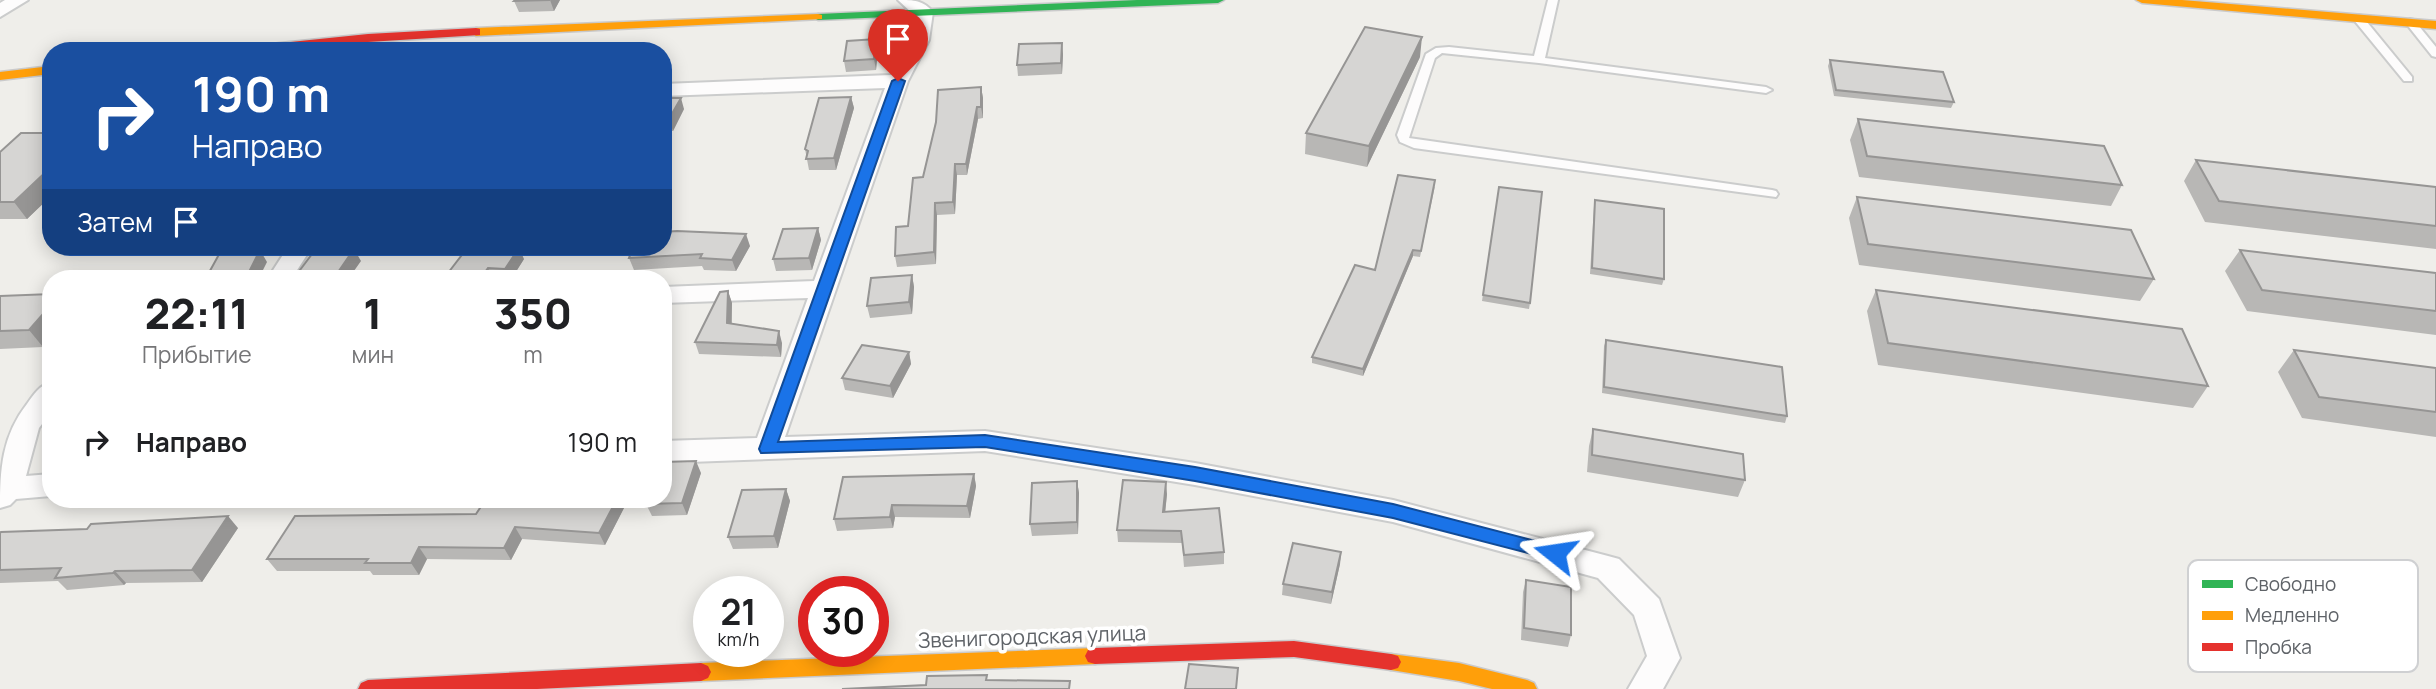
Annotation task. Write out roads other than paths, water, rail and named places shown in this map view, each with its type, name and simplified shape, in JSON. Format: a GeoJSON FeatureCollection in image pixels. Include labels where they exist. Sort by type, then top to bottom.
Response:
{"type":"FeatureCollection","features":[{"type":"Feature","properties":{"kind":"street"},"geometry":{"type":"LineString","coordinates":[[0,11],[18,0]]}},
{"type":"Feature","properties":{"kind":"street"},"geometry":{"type":"LineString","coordinates":[[399,42],[916,6],[1218,0]]}},
{"type":"Feature","properties":{"kind":"street"},"geometry":{"type":"LineString","coordinates":[[2142,0],[2436,25]]}},
{"type":"Feature","properties":{"kind":"street"},"geometry":{"type":"LineString","coordinates":[[767,449],[898,81],[919,40],[916,6]]}},
{"type":"Feature","properties":{"kind":"street"},"geometry":{"type":"LineString","coordinates":[[0,76],[42,71]]}},
{"type":"Feature","properties":{"kind":"street"},"geometry":{"type":"LineString","coordinates":[[672,90],[898,81]]}},
{"type":"Feature","properties":{"kind":"street"},"geometry":{"type":"LineString","coordinates":[[672,295],[823,289]]}},
{"type":"Feature","properties":{"kind":"street"},"geometry":{"type":"LineString","coordinates":[[42,405],[26,425],[4,492],[42,486]]}},
{"type":"Feature","properties":{"kind":"street"},"geometry":{"type":"LineString","coordinates":[[672,452],[985,441],[1195,474],[1393,511],[1608,568],[1648,608],[1664,658],[1646,689]]}},
{"type":"Feature","properties":{"kind":"street","name":"Звенигородская улица"},"geometry":{"type":"LineString","coordinates":[[369,689],[851,665],[1294,649],[1459,672],[1527,689]]}},
{"type":"Feature","properties":{"kind":"lane"},"geometry":{"type":"LineString","coordinates":[[1539,60],[1553,0]]}},
{"type":"Feature","properties":{"kind":"lane"},"geometry":{"type":"LineString","coordinates":[[2358,18],[2408,79]]}},
{"type":"Feature","properties":{"kind":"lane"},"geometry":{"type":"LineString","coordinates":[[2410,22],[2436,54]]}},
{"type":"Feature","properties":{"kind":"lane"},"geometry":{"type":"LineString","coordinates":[[1766,90],[1539,60],[1440,50],[1430,56],[1403,135],[1404,140],[1414,144],[1772,194]]}}]}
